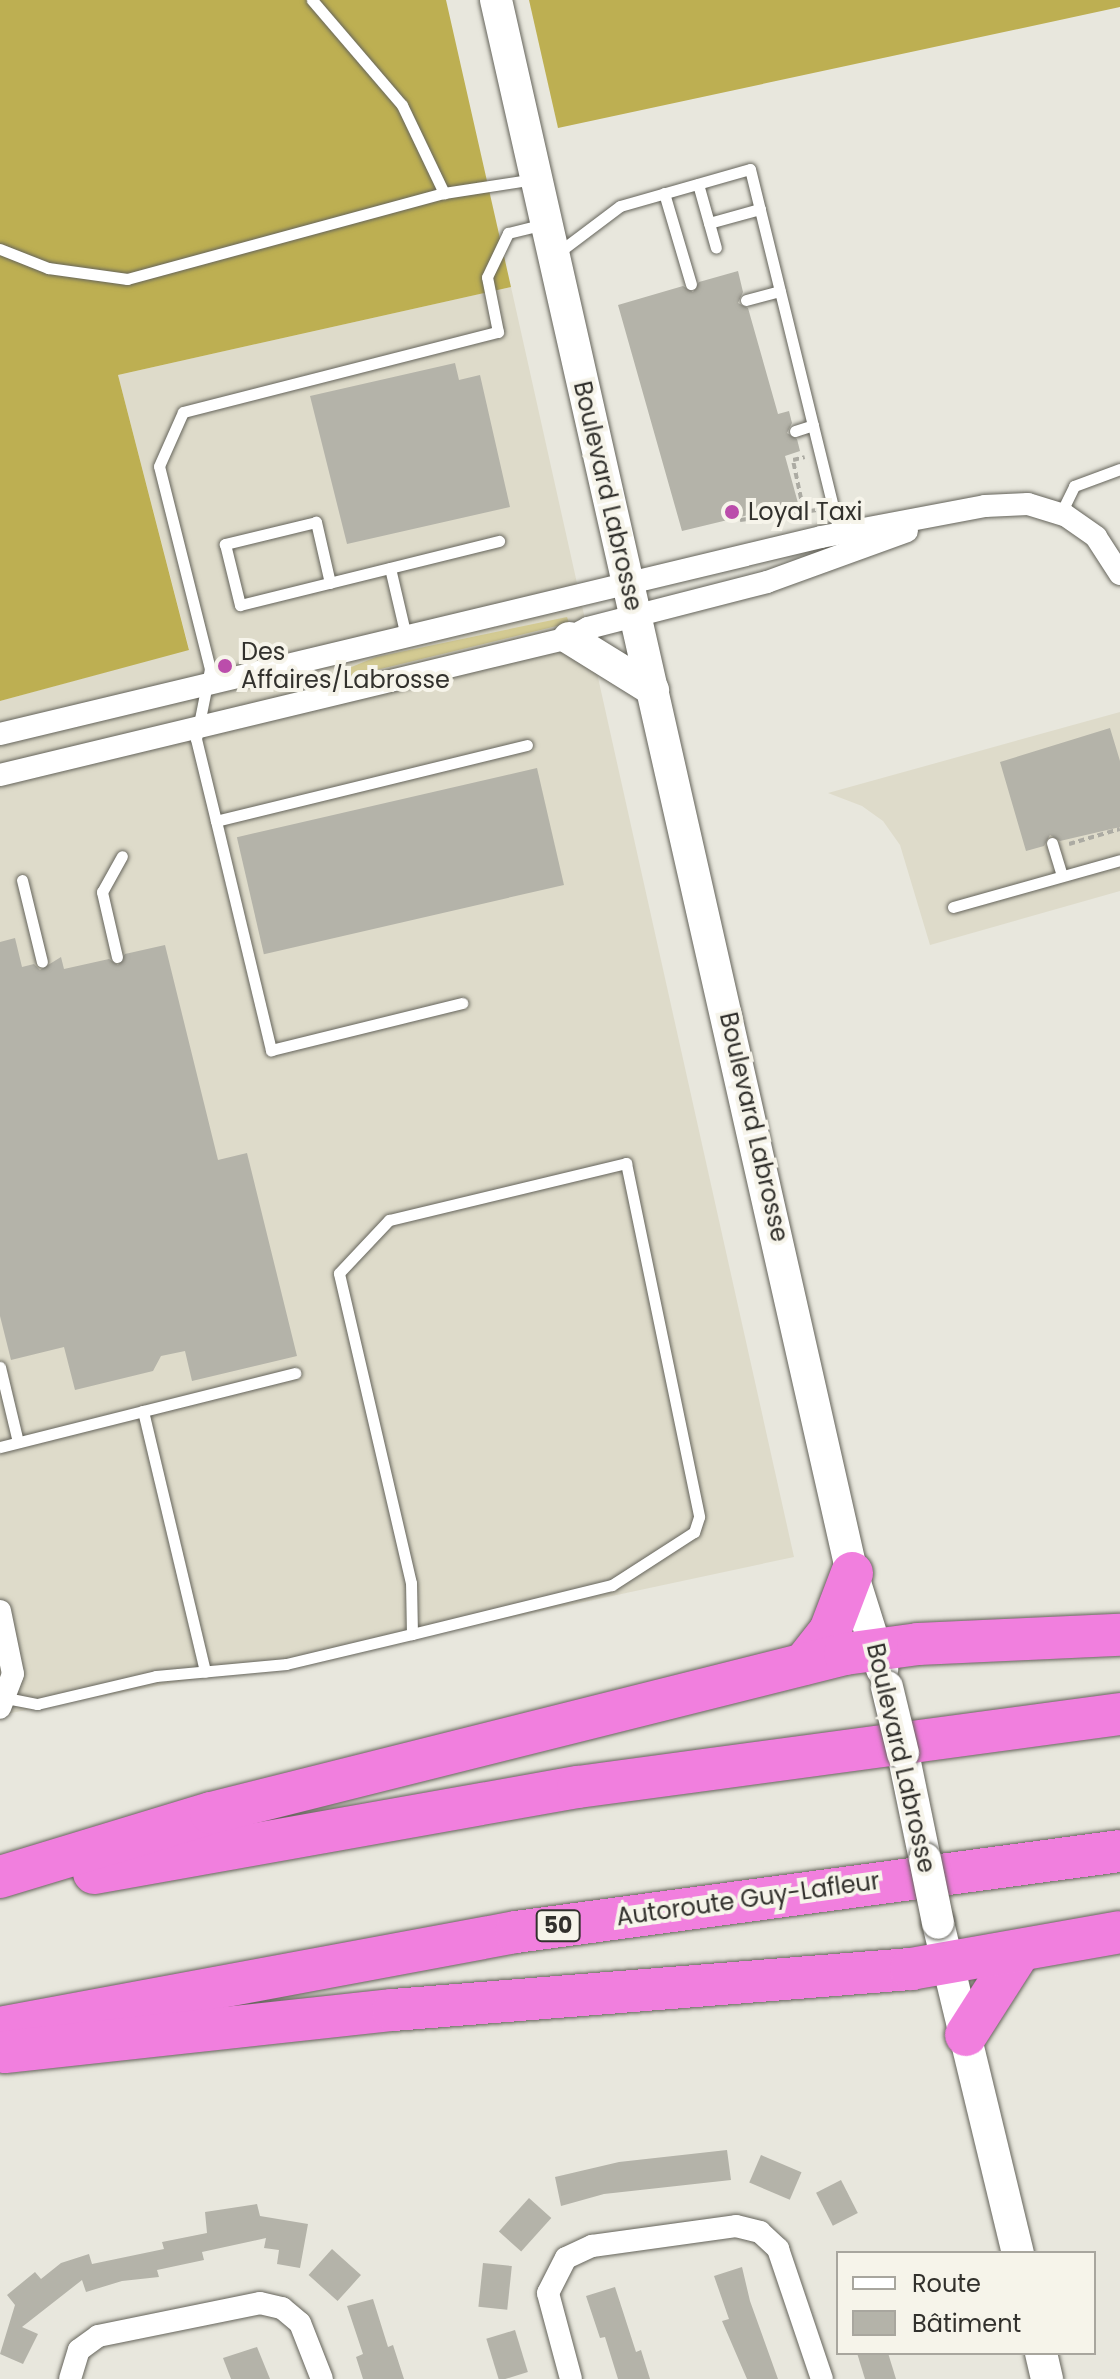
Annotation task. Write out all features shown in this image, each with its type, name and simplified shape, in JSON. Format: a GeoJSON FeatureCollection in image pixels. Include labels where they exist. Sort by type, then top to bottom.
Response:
{"type":"FeatureCollection","features":[{"type":"Feature","properties":{"kind":"highway"},"geometry":{"type":"LineString","coordinates":[[804,1664],[830,1631],[852,1573]]}},
{"type":"Feature","properties":{"kind":"highway"},"geometry":{"type":"LineString","coordinates":[[0,1877],[211,1813],[804,1664],[882,1668],[1120,1635]]}},
{"type":"Feature","properties":{"kind":"highway"},"geometry":{"type":"LineString","coordinates":[[0,1892],[565,1789],[1120,1714]]}},
{"type":"Feature","properties":{"kind":"highway","name":"Autoroute Guy-Lafleur"},"geometry":{"type":"LineString","coordinates":[[0,2028],[516,1932],[1120,1851]]}},
{"type":"Feature","properties":{"kind":"highway"},"geometry":{"type":"LineString","coordinates":[[0,2052],[393,2010],[948,1964],[1120,1932]]}},
{"type":"Feature","properties":{"kind":"highway"},"geometry":{"type":"LineString","coordinates":[[966,2035],[1019,1952]]}},
{"type":"Feature","properties":{"kind":"street","name":"Boulevard Labrosse"},"geometry":{"type":"LineString","coordinates":[[496,0],[852,1573],[882,1668],[938,1923],[1018,2251]]}},
{"type":"Feature","properties":{"kind":"street"},"geometry":{"type":"LineString","coordinates":[[0,775],[569,638],[843,544],[965,510],[1015,503],[1061,513],[1096,537],[1120,574]]}},
{"type":"Feature","properties":{"kind":"street"},"geometry":{"type":"LineString","coordinates":[[0,734],[627,582],[843,544]]}},
{"type":"Feature","properties":{"kind":"street"},"geometry":{"type":"LineString","coordinates":[[569,638],[653,690]]}},
{"type":"Feature","properties":{"kind":"street"},"geometry":{"type":"LineString","coordinates":[[0,1611],[13,1666],[3,1703]]}},
{"type":"Feature","properties":{"kind":"street"},"geometry":{"type":"LineString","coordinates":[[571,2379],[548,2293],[566,2258],[592,2246],[736,2226],[760,2232],[778,2249],[822,2379]]}},
{"type":"Feature","properties":{"kind":"street"},"geometry":{"type":"LineString","coordinates":[[70,2379],[79,2350],[98,2336],[260,2303],[282,2308],[300,2323],[322,2379]]}},
{"type":"Feature","properties":{"kind":"street"},"geometry":{"type":"LineString","coordinates":[[1041,2355],[1047,2379]]}},
{"type":"Feature","properties":{"kind":"lane"},"geometry":{"type":"LineString","coordinates":[[312,0],[402,105],[444,193]]}},
{"type":"Feature","properties":{"kind":"lane"},"geometry":{"type":"LineString","coordinates":[[555,255],[575,245],[612,211],[750,169],[843,544]]}},
{"type":"Feature","properties":{"kind":"lane"},"geometry":{"type":"LineString","coordinates":[[0,249],[48,268],[127,279],[444,193],[537,179]]}},
{"type":"Feature","properties":{"kind":"lane"},"geometry":{"type":"LineString","coordinates":[[698,184],[716,248]]}},
{"type":"Feature","properties":{"kind":"lane"},"geometry":{"type":"LineString","coordinates":[[664,193],[691,284]]}},
{"type":"Feature","properties":{"kind":"lane"},"geometry":{"type":"LineString","coordinates":[[709,223],[760,209]]}},
{"type":"Feature","properties":{"kind":"lane"},"geometry":{"type":"LineString","coordinates":[[462,1003],[271,1050],[197,728],[210,669],[159,466],[183,412],[498,332],[487,277],[508,233],[547,223]]}},
{"type":"Feature","properties":{"kind":"lane"},"geometry":{"type":"LineString","coordinates":[[746,300],[780,291]]}},
{"type":"Feature","properties":{"kind":"lane"},"geometry":{"type":"LineString","coordinates":[[795,431],[813,425]]}},
{"type":"Feature","properties":{"kind":"lane"},"geometry":{"type":"LineString","coordinates":[[1061,513],[1074,486],[1120,469]]}},
{"type":"Feature","properties":{"kind":"lane"},"geometry":{"type":"LineString","coordinates":[[330,583],[316,522],[225,544],[240,605],[330,583],[499,541]]}},
{"type":"Feature","properties":{"kind":"lane"},"geometry":{"type":"LineString","coordinates":[[390,568],[406,636]]}},
{"type":"Feature","properties":{"kind":"lane"},"geometry":{"type":"LineString","coordinates":[[216,821],[527,745]]}},
{"type":"Feature","properties":{"kind":"lane"},"geometry":{"type":"LineString","coordinates":[[1052,843],[1062,876]]}},
{"type":"Feature","properties":{"kind":"lane"},"geometry":{"type":"LineString","coordinates":[[117,957],[102,892],[122,856]]}},
{"type":"Feature","properties":{"kind":"lane"},"geometry":{"type":"LineString","coordinates":[[953,907],[1120,860]]}},
{"type":"Feature","properties":{"kind":"lane"},"geometry":{"type":"LineString","coordinates":[[22,880],[42,962]]}},
{"type":"Feature","properties":{"kind":"lane"},"geometry":{"type":"LineString","coordinates":[[3,1703],[37,1704],[137,1679],[286,1664],[412,1634],[612,1585],[694,1532],[699,1517],[626,1163],[389,1220],[339,1273],[411,1583],[412,1634]]}},
{"type":"Feature","properties":{"kind":"lane"},"geometry":{"type":"LineString","coordinates":[[0,1367],[18,1442]]}},
{"type":"Feature","properties":{"kind":"lane"},"geometry":{"type":"LineString","coordinates":[[0,1447],[295,1373]]}},
{"type":"Feature","properties":{"kind":"lane"},"geometry":{"type":"LineString","coordinates":[[143,1411],[205,1672]]}},
{"type":"Feature","properties":{"kind":"path"},"geometry":{"type":"LineString","coordinates":[[808,456],[793,460],[804,513],[823,509]]}},
{"type":"Feature","properties":{"kind":"path"},"geometry":{"type":"LineString","coordinates":[[740,520],[803,508]]}},
{"type":"Feature","properties":{"kind":"path"},"geometry":{"type":"LineString","coordinates":[[1079,841],[1120,829]]}},
{"type":"Feature","properties":{"kind":"shaded area"},"geometry":{"type":"Polygon","coordinates":[[[0,0],[446,0],[511,287],[118,375],[189,650],[0,701],[0,0]]]}},
{"type":"Feature","properties":{"kind":"shaded area"},"geometry":{"type":"Polygon","coordinates":[[[529,0],[1120,0],[1120,7],[558,128],[529,0]]]}},
{"type":"Feature","properties":{"kind":"shaded area"},"geometry":{"type":"Polygon","coordinates":[[[511,287],[794,1557],[411,1639],[0,1715],[0,701],[189,649],[118,375],[511,287]]]}},
{"type":"Feature","properties":{"kind":"shaded area"},"geometry":{"type":"Polygon","coordinates":[[[567,617],[569,623],[323,683],[322,679],[376,657],[567,617]]]}},
{"type":"Feature","properties":{"kind":"shaded area"},"geometry":{"type":"Polygon","coordinates":[[[1120,712],[1120,891],[930,945],[900,845],[883,821],[862,806],[828,793],[1120,712]]]}},
{"type":"Feature","properties":{"kind":"building"},"geometry":{"type":"Polygon","coordinates":[[[738,271],[743,292],[738,303],[748,308],[778,414],[789,411],[792,423],[787,433],[797,439],[800,451],[785,456],[798,503],[682,531],[618,305],[683,286],[693,292],[699,282],[738,271]]]}},
{"type":"Feature","properties":{"kind":"building"},"geometry":{"type":"Polygon","coordinates":[[[455,363],[459,380],[480,375],[510,507],[347,544],[310,396],[455,363]]]}},
{"type":"Feature","properties":{"kind":"building"},"geometry":{"type":"Polygon","coordinates":[[[1110,728],[1120,761],[1120,827],[1060,841],[1050,835],[1044,846],[1026,851],[1000,762],[1110,728]]]}},
{"type":"Feature","properties":{"kind":"building"},"geometry":{"type":"Polygon","coordinates":[[[537,768],[564,885],[264,954],[237,837],[537,768]]]}},
{"type":"Feature","properties":{"kind":"building"},"geometry":{"type":"Polygon","coordinates":[[[15,938],[22,967],[34,964],[40,970],[61,957],[64,969],[109,959],[118,965],[125,954],[165,945],[218,1160],[247,1153],[297,1356],[192,1381],[185,1351],[161,1356],[153,1371],[75,1390],[64,1347],[11,1360],[0,1316],[0,942],[15,938]]]}},
{"type":"Feature","properties":{"kind":"building"},"geometry":{"type":"Polygon","coordinates":[[[727,2150],[731,2180],[604,2194],[561,2206],[555,2177],[619,2162],[727,2150]]]}},
{"type":"Feature","properties":{"kind":"building"},"geometry":{"type":"Polygon","coordinates":[[[761,2155],[802,2172],[790,2200],[749,2183],[761,2155]]]}},
{"type":"Feature","properties":{"kind":"building"},"geometry":{"type":"Polygon","coordinates":[[[841,2180],[858,2213],[833,2226],[816,2193],[841,2180]]]}},
{"type":"Feature","properties":{"kind":"building"},"geometry":{"type":"Polygon","coordinates":[[[529,2198],[551,2218],[521,2252],[499,2231],[529,2198]]]}},
{"type":"Feature","properties":{"kind":"building"},"geometry":{"type":"Polygon","coordinates":[[[257,2204],[260,2216],[308,2224],[300,2268],[277,2264],[279,2250],[264,2248],[266,2238],[202,2252],[204,2260],[157,2270],[159,2277],[122,2281],[86,2292],[82,2280],[22,2327],[38,2334],[23,2364],[0,2354],[15,2305],[7,2295],[35,2272],[41,2279],[61,2263],[89,2254],[92,2264],[164,2249],[162,2242],[207,2233],[205,2212],[257,2204]]]}},
{"type":"Feature","properties":{"kind":"building"},"geometry":{"type":"Polygon","coordinates":[[[332,2249],[361,2275],[338,2301],[309,2275],[332,2249]]]}},
{"type":"Feature","properties":{"kind":"building"},"geometry":{"type":"Polygon","coordinates":[[[483,2263],[512,2266],[507,2310],[478,2307],[483,2263]]]}},
{"type":"Feature","properties":{"kind":"building"},"geometry":{"type":"Polygon","coordinates":[[[742,2267],[750,2301],[778,2379],[747,2379],[722,2321],[729,2319],[714,2276],[742,2267]]]}},
{"type":"Feature","properties":{"kind":"building"},"geometry":{"type":"Polygon","coordinates":[[[615,2287],[636,2352],[641,2350],[650,2379],[618,2379],[605,2337],[600,2338],[586,2296],[615,2287]]]}},
{"type":"Feature","properties":{"kind":"building"},"geometry":{"type":"Polygon","coordinates":[[[373,2299],[388,2347],[393,2345],[404,2379],[363,2379],[356,2357],[363,2354],[347,2306],[373,2299]]]}},
{"type":"Feature","properties":{"kind":"building"},"geometry":{"type":"Polygon","coordinates":[[[515,2330],[528,2372],[499,2379],[486,2339],[515,2330]]]}},
{"type":"Feature","properties":{"kind":"building"},"geometry":{"type":"Polygon","coordinates":[[[257,2347],[270,2379],[231,2379],[223,2358],[257,2347]]]}},
{"type":"Feature","properties":{"kind":"building"},"geometry":{"type":"Polygon","coordinates":[[[858,2355],[889,2355],[896,2379],[865,2379],[858,2355]]]}},
{"type":"Feature","properties":{"kind":"place","name":"Loyal Taxi"},"geometry":{"type":"Point","coordinates":[732,512]}},
{"type":"Feature","properties":{"kind":"place","name":"Des Affaires/Labrosse"},"geometry":{"type":"Point","coordinates":[225,666]}}]}
